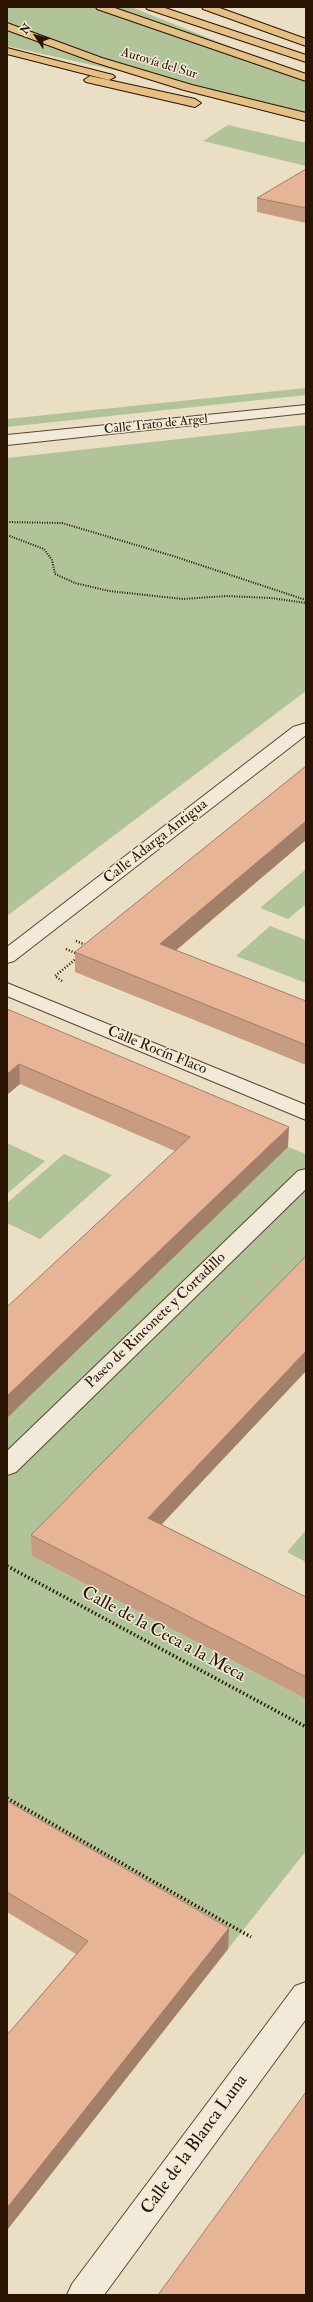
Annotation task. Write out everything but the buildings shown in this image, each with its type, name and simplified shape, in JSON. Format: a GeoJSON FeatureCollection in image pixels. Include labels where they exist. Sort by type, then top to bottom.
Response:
{"type":"FeatureCollection","features":[{"type":"Feature","properties":{"kind":"highway"},"geometry":{"type":"LineString","coordinates":[[101,7],[306,78]]}},
{"type":"Feature","properties":{"kind":"highway"},"geometry":{"type":"LineString","coordinates":[[151,7],[306,60]]}},
{"type":"Feature","properties":{"kind":"highway"},"geometry":{"type":"LineString","coordinates":[[207,7],[306,43]]}},
{"type":"Feature","properties":{"kind":"highway","name":"Autovía del Sur"},"geometry":{"type":"LineString","coordinates":[[7,26],[98,60],[166,81],[306,117]]}},
{"type":"Feature","properties":{"kind":"highway"},"geometry":{"type":"LineString","coordinates":[[7,51],[306,127]]}},
{"type":"Feature","properties":{"kind":"highway"},"geometry":{"type":"LineString","coordinates":[[7,61],[207,106]]}},
{"type":"Feature","properties":{"kind":"highway"},"geometry":{"type":"LineString","coordinates":[[230,111],[306,127]]}},
{"type":"Feature","properties":{"kind":"street","name":"Calle Trato de Argel"},"geometry":{"type":"LineString","coordinates":[[7,440],[306,409]]}},
{"type":"Feature","properties":{"kind":"street","name":"Calle Adarga Antigua"},"geometry":{"type":"LineString","coordinates":[[7,957],[300,731],[306,728]]}},
{"type":"Feature","properties":{"kind":"street","name":"Calle Rocín Flaco"},"geometry":{"type":"LineString","coordinates":[[7,989],[306,1113]]}},
{"type":"Feature","properties":{"kind":"street","name":"Paseo de Rinconete y Cortadillo"},"geometry":{"type":"LineString","coordinates":[[7,1466],[306,1176]]}},
{"type":"Feature","properties":{"kind":"street","name":"Calle de la Blanca Luna"},"geometry":{"type":"LineString","coordinates":[[84,2295],[306,1995]]}},
{"type":"Feature","properties":{"kind":"path"},"geometry":{"type":"LineString","coordinates":[[7,522],[62,523],[173,556],[306,600]]}},
{"type":"Feature","properties":{"kind":"path"},"geometry":{"type":"LineString","coordinates":[[7,535],[44,549],[52,560],[55,574],[75,583],[109,591],[183,599],[226,596],[271,598],[306,603]]}},
{"type":"Feature","properties":{"kind":"path","name":"Calle de la Ceca a la Meca"},"geometry":{"type":"LineString","coordinates":[[7,1566],[306,1727]]}},
{"type":"Feature","properties":{"kind":"path"},"geometry":{"type":"LineString","coordinates":[[7,1798],[251,1936]]}},
{"type":"Feature","properties":{"kind":"green space"},"geometry":{"type":"Polygon","coordinates":[[[7,7],[131,7],[306,77],[306,113],[7,46],[7,7]]]}},
{"type":"Feature","properties":{"kind":"green space"},"geometry":{"type":"Polygon","coordinates":[[[228,125],[306,143],[306,166],[203,141],[228,125]]]}},
{"type":"Feature","properties":{"kind":"green space"},"geometry":{"type":"Polygon","coordinates":[[[306,388],[306,395],[7,427],[7,419],[306,388]]]}},
{"type":"Feature","properties":{"kind":"green space"},"geometry":{"type":"Polygon","coordinates":[[[306,425],[306,691],[7,916],[7,458],[306,425]]]}},
{"type":"Feature","properties":{"kind":"green space"},"geometry":{"type":"Polygon","coordinates":[[[306,869],[306,904],[288,919],[260,908],[306,869]]]}},
{"type":"Feature","properties":{"kind":"green space"},"geometry":{"type":"Polygon","coordinates":[[[270,926],[306,940],[306,983],[236,956],[270,926]]]}},
{"type":"Feature","properties":{"kind":"green space"},"geometry":{"type":"Polygon","coordinates":[[[7,1143],[45,1161],[7,1194],[7,1143]]]}},
{"type":"Feature","properties":{"kind":"green space"},"geometry":{"type":"Polygon","coordinates":[[[288,1147],[306,1154],[306,1275],[32,1556],[306,1699],[306,1851],[228,1949],[7,1822],[7,1418],[288,1147]]]}},
{"type":"Feature","properties":{"kind":"green space"},"geometry":{"type":"Polygon","coordinates":[[[64,1154],[112,1175],[40,1239],[7,1223],[7,1203],[64,1154]]]}},
{"type":"Feature","properties":{"kind":"green space"},"geometry":{"type":"Polygon","coordinates":[[[306,1530],[306,1562],[287,1552],[306,1530]]]}}]}
